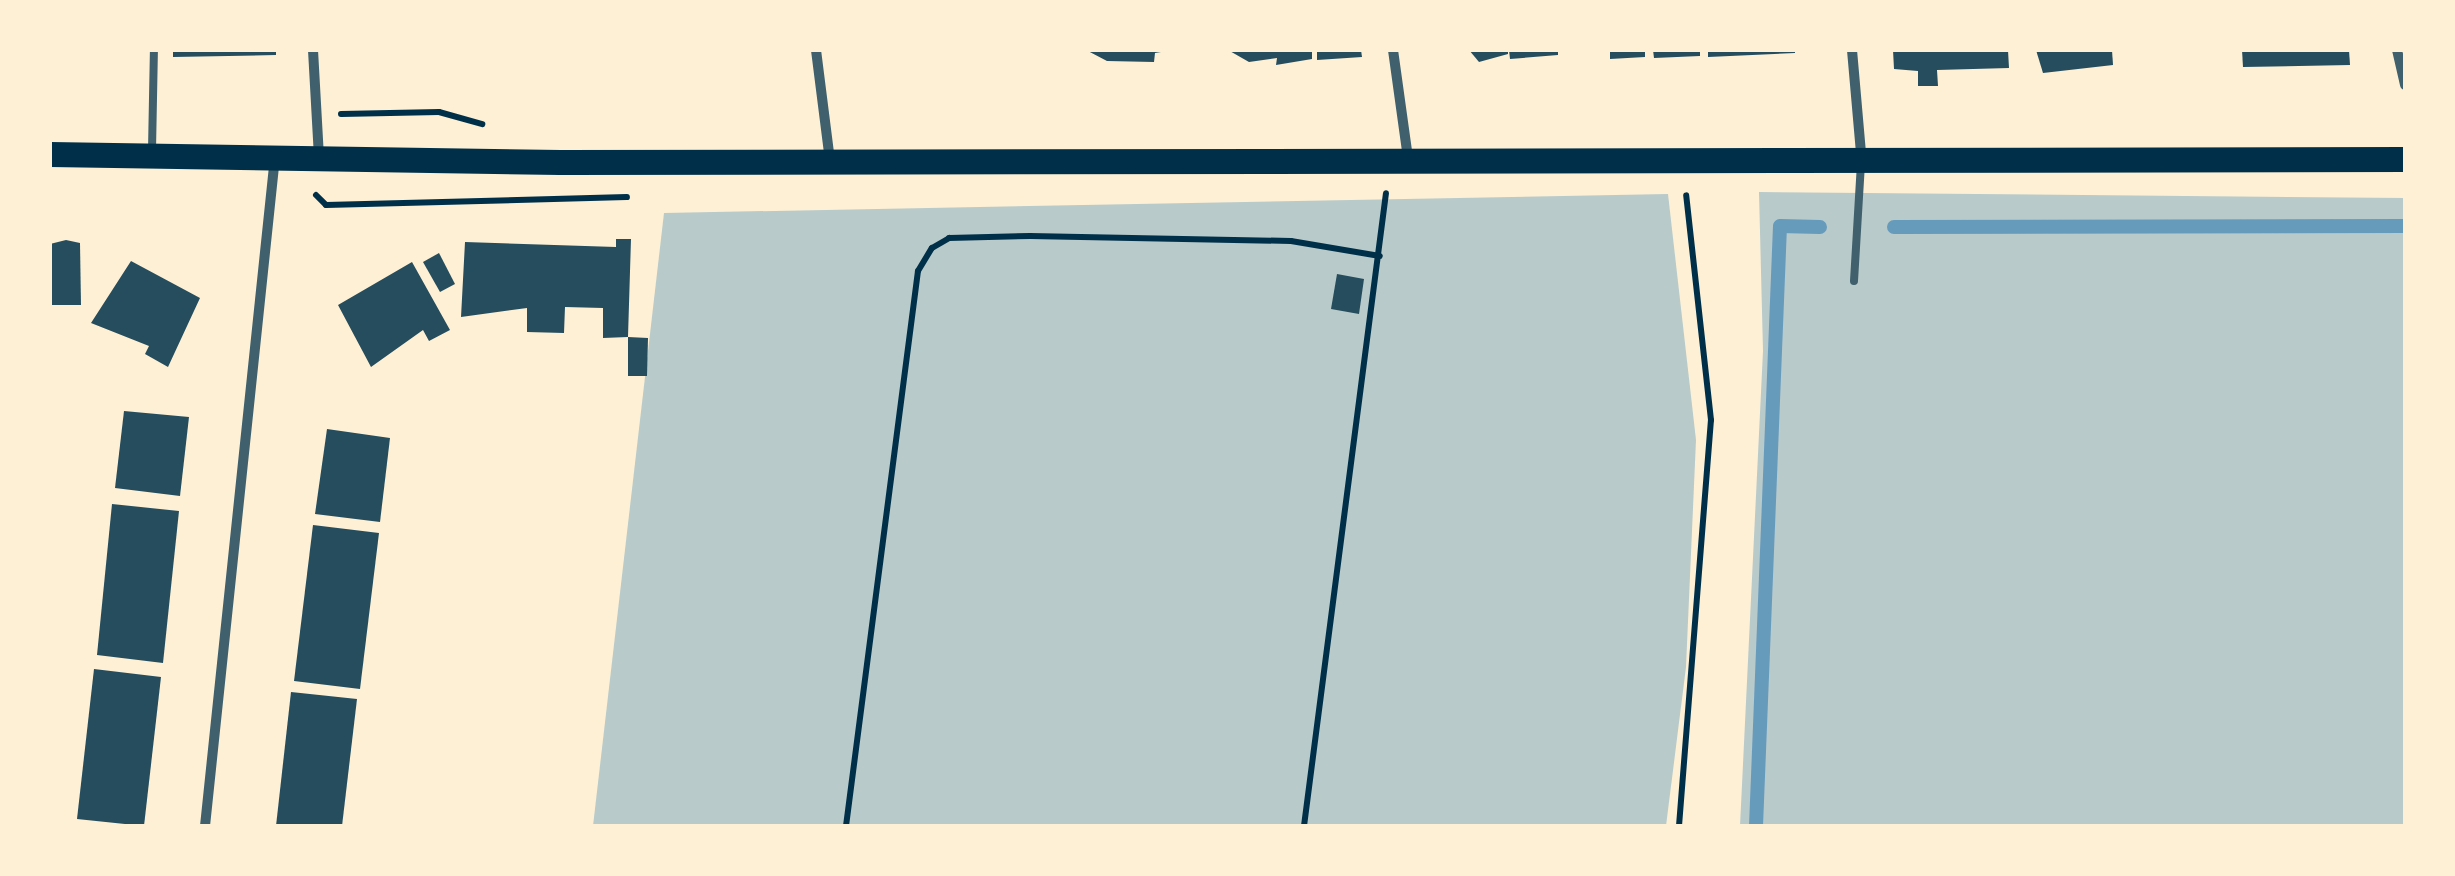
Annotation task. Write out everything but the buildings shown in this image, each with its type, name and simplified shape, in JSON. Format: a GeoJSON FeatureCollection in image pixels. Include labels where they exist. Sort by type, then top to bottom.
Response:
{"type":"FeatureCollection","features":[{"type":"Feature","properties":{"kind":"main road"},"geometry":{"type":"LineString","coordinates":[[50,154],[830,161],[1862,153],[2405,159]]}},
{"type":"Feature","properties":{"kind":"street"},"geometry":{"type":"LineString","coordinates":[[313,50],[319,159]]}},
{"type":"Feature","properties":{"kind":"street"},"geometry":{"type":"LineString","coordinates":[[816,50],[830,161]]}},
{"type":"Feature","properties":{"kind":"street"},"geometry":{"type":"LineString","coordinates":[[1393,50],[1408,158]]}},
{"type":"Feature","properties":{"kind":"street"},"geometry":{"type":"LineString","coordinates":[[1852,50],[1862,153]]}},
{"type":"Feature","properties":{"kind":"street"},"geometry":{"type":"LineString","coordinates":[[2396,50],[2405,85]]}},
{"type":"Feature","properties":{"kind":"street"},"geometry":{"type":"LineString","coordinates":[[204,826],[275,156]]}},
{"type":"Feature","properties":{"kind":"lane"},"geometry":{"type":"LineString","coordinates":[[152,154],[154,50]]}},
{"type":"Feature","properties":{"kind":"lane"},"geometry":{"type":"LineString","coordinates":[[1854,281],[1862,153]]}},
{"type":"Feature","properties":{"kind":"path"},"geometry":{"type":"LineString","coordinates":[[343,114],[439,112],[439,129]]}},
{"type":"Feature","properties":{"kind":"path"},"geometry":{"type":"LineString","coordinates":[[326,205],[622,202],[638,187]]}},
{"type":"Feature","properties":{"kind":"path"},"geometry":{"type":"LineString","coordinates":[[1679,826],[1711,420],[1686,193]]}},
{"type":"Feature","properties":{"kind":"path"},"geometry":{"type":"LineString","coordinates":[[1304,826],[1383,227]]}},
{"type":"Feature","properties":{"kind":"path"},"geometry":{"type":"LineString","coordinates":[[846,826],[918,271],[932,248],[948,238],[1050,236],[1291,242],[1380,256]]}},
{"type":"Feature","properties":{"kind":"shaded area"},"geometry":{"type":"Polygon","coordinates":[[[1759,192],[2405,198],[2405,826],[1740,826],[1763,351],[1759,192]]]}},
{"type":"Feature","properties":{"kind":"shaded area"},"geometry":{"type":"Polygon","coordinates":[[[1668,194],[1696,440],[1686,667],[1666,826],[593,826],[664,213],[1668,194]]]}},
{"type":"Feature","properties":{"kind":"waterway"},"geometry":{"type":"LineString","coordinates":[[1756,826],[1780,226],[1820,227]]}},
{"type":"Feature","properties":{"kind":"waterway"},"geometry":{"type":"LineString","coordinates":[[1894,227],[2405,226]]}}]}
